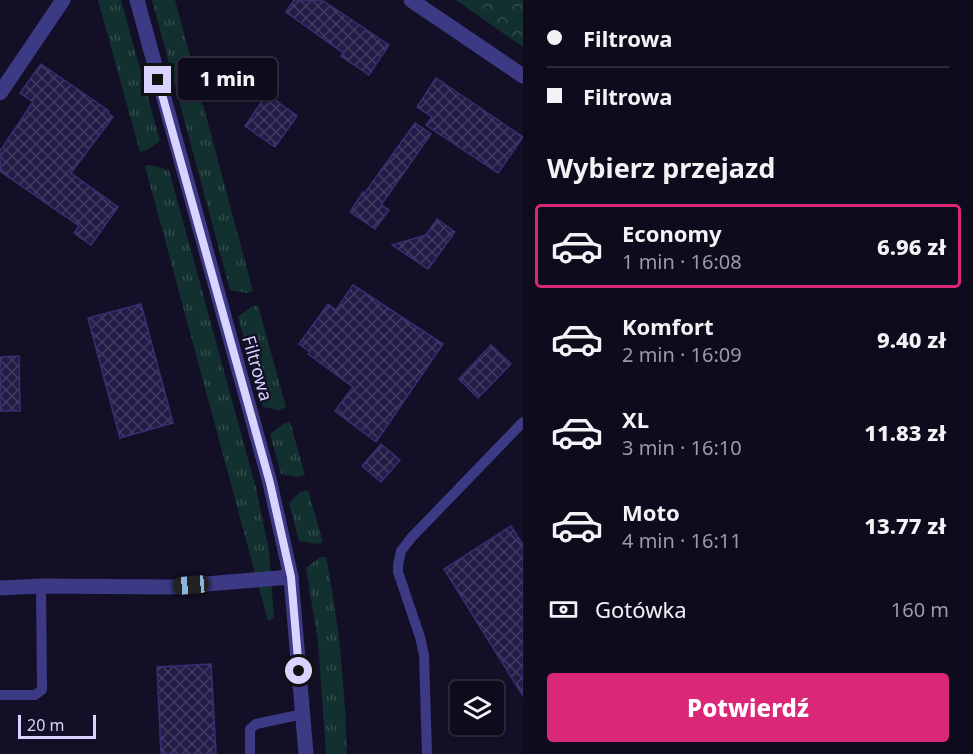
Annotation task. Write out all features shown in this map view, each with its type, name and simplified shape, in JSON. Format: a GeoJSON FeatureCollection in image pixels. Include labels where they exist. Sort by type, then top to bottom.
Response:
{"type":"FeatureCollection","features":[{"type":"Feature","properties":{"kind":"street"},"geometry":{"type":"LineString","coordinates":[[0,93],[63,0]]}},
{"type":"Feature","properties":{"kind":"street","name":"Filtrowa"},"geometry":{"type":"LineString","coordinates":[[137,0],[270,483],[291,577],[306,754]]}},
{"type":"Feature","properties":{"kind":"street"},"geometry":{"type":"LineString","coordinates":[[411,0],[523,76]]}},
{"type":"Feature","properties":{"kind":"street"},"geometry":{"type":"LineString","coordinates":[[0,588],[170,587],[291,577]]}},
{"type":"Feature","properties":{"kind":"lane"},"geometry":{"type":"LineString","coordinates":[[427,754],[424,655],[398,572],[401,551],[523,422]]}},
{"type":"Feature","properties":{"kind":"lane"},"geometry":{"type":"LineString","coordinates":[[0,695],[34,695],[42,690],[41,586]]}},
{"type":"Feature","properties":{"kind":"lane"},"geometry":{"type":"LineString","coordinates":[[249,754],[250,729],[256,724],[303,714]]}},
{"type":"Feature","properties":{"kind":"green space"},"geometry":{"type":"Polygon","coordinates":[[[98,0],[121,0],[160,141],[147,150],[140,152],[98,0]]]}},
{"type":"Feature","properties":{"kind":"green space"},"geometry":{"type":"Polygon","coordinates":[[[152,0],[175,0],[253,291],[248,293],[230,290],[152,0]]]}},
{"type":"Feature","properties":{"kind":"green space"},"geometry":{"type":"Polygon","coordinates":[[[456,0],[523,0],[523,47],[456,0]]]}},
{"type":"Feature","properties":{"kind":"green space"},"geometry":{"type":"Polygon","coordinates":[[[150,165],[169,170],[256,488],[269,550],[274,618],[268,621],[145,166],[150,165]]]}},
{"type":"Feature","properties":{"kind":"green space"},"geometry":{"type":"Polygon","coordinates":[[[258,305],[286,407],[279,410],[263,407],[238,317],[251,307],[258,305]]]}},
{"type":"Feature","properties":{"kind":"green space"},"geometry":{"type":"Polygon","coordinates":[[[290,422],[305,475],[298,477],[281,474],[270,434],[283,424],[290,422]]]}},
{"type":"Feature","properties":{"kind":"green space"},"geometry":{"type":"Polygon","coordinates":[[[308,490],[323,542],[317,544],[299,541],[289,503],[300,492],[308,490]]]}},
{"type":"Feature","properties":{"kind":"green space"},"geometry":{"type":"Polygon","coordinates":[[[320,557],[326,557],[338,630],[347,754],[326,754],[318,642],[306,568],[320,557]]]}},
{"type":"Feature","properties":{"kind":"building"},"geometry":{"type":"Polygon","coordinates":[[[294,0],[322,0],[389,45],[369,75],[341,56],[343,53],[286,12],[294,0]]]}},
{"type":"Feature","properties":{"kind":"building"},"geometry":{"type":"Polygon","coordinates":[[[41,64],[109,111],[108,113],[113,117],[71,173],[118,207],[91,245],[74,233],[79,226],[0,171],[0,151],[33,102],[20,93],[41,64]]]}},
{"type":"Feature","properties":{"kind":"building"},"geometry":{"type":"Polygon","coordinates":[[[436,78],[523,137],[498,173],[426,125],[432,117],[417,107],[436,78]]]}},
{"type":"Feature","properties":{"kind":"building"},"geometry":{"type":"Polygon","coordinates":[[[267,94],[297,116],[275,147],[245,126],[267,94]]]}},
{"type":"Feature","properties":{"kind":"building"},"geometry":{"type":"Polygon","coordinates":[[[415,123],[431,134],[381,205],[389,210],[375,229],[350,212],[415,123]]]}},
{"type":"Feature","properties":{"kind":"building"},"geometry":{"type":"Polygon","coordinates":[[[437,219],[455,232],[428,269],[392,245],[426,235],[437,219]]]}},
{"type":"Feature","properties":{"kind":"building"},"geometry":{"type":"Polygon","coordinates":[[[353,285],[443,344],[376,442],[335,411],[353,387],[308,354],[310,352],[299,344],[328,304],[336,310],[353,285]]]}},
{"type":"Feature","properties":{"kind":"building"},"geometry":{"type":"Polygon","coordinates":[[[141,304],[173,423],[120,438],[88,318],[141,304]]]}},
{"type":"Feature","properties":{"kind":"building"},"geometry":{"type":"Polygon","coordinates":[[[491,345],[511,364],[478,398],[459,379],[491,345]]]}},
{"type":"Feature","properties":{"kind":"building"},"geometry":{"type":"Polygon","coordinates":[[[19,356],[20,411],[0,411],[0,357],[19,356]]]}},
{"type":"Feature","properties":{"kind":"building"},"geometry":{"type":"Polygon","coordinates":[[[381,444],[400,460],[381,482],[362,466],[381,444]]]}},
{"type":"Feature","properties":{"kind":"building"},"geometry":{"type":"Polygon","coordinates":[[[511,526],[523,545],[523,696],[444,569],[511,526]]]}},
{"type":"Feature","properties":{"kind":"building"},"geometry":{"type":"Polygon","coordinates":[[[211,664],[216,754],[161,754],[157,667],[211,664]]]}},
{"type":"Feature","properties":{"kind":"route"},"geometry":{"type":"LineString","coordinates":[[158,80],[270,483],[291,577],[299,671]]}}]}
